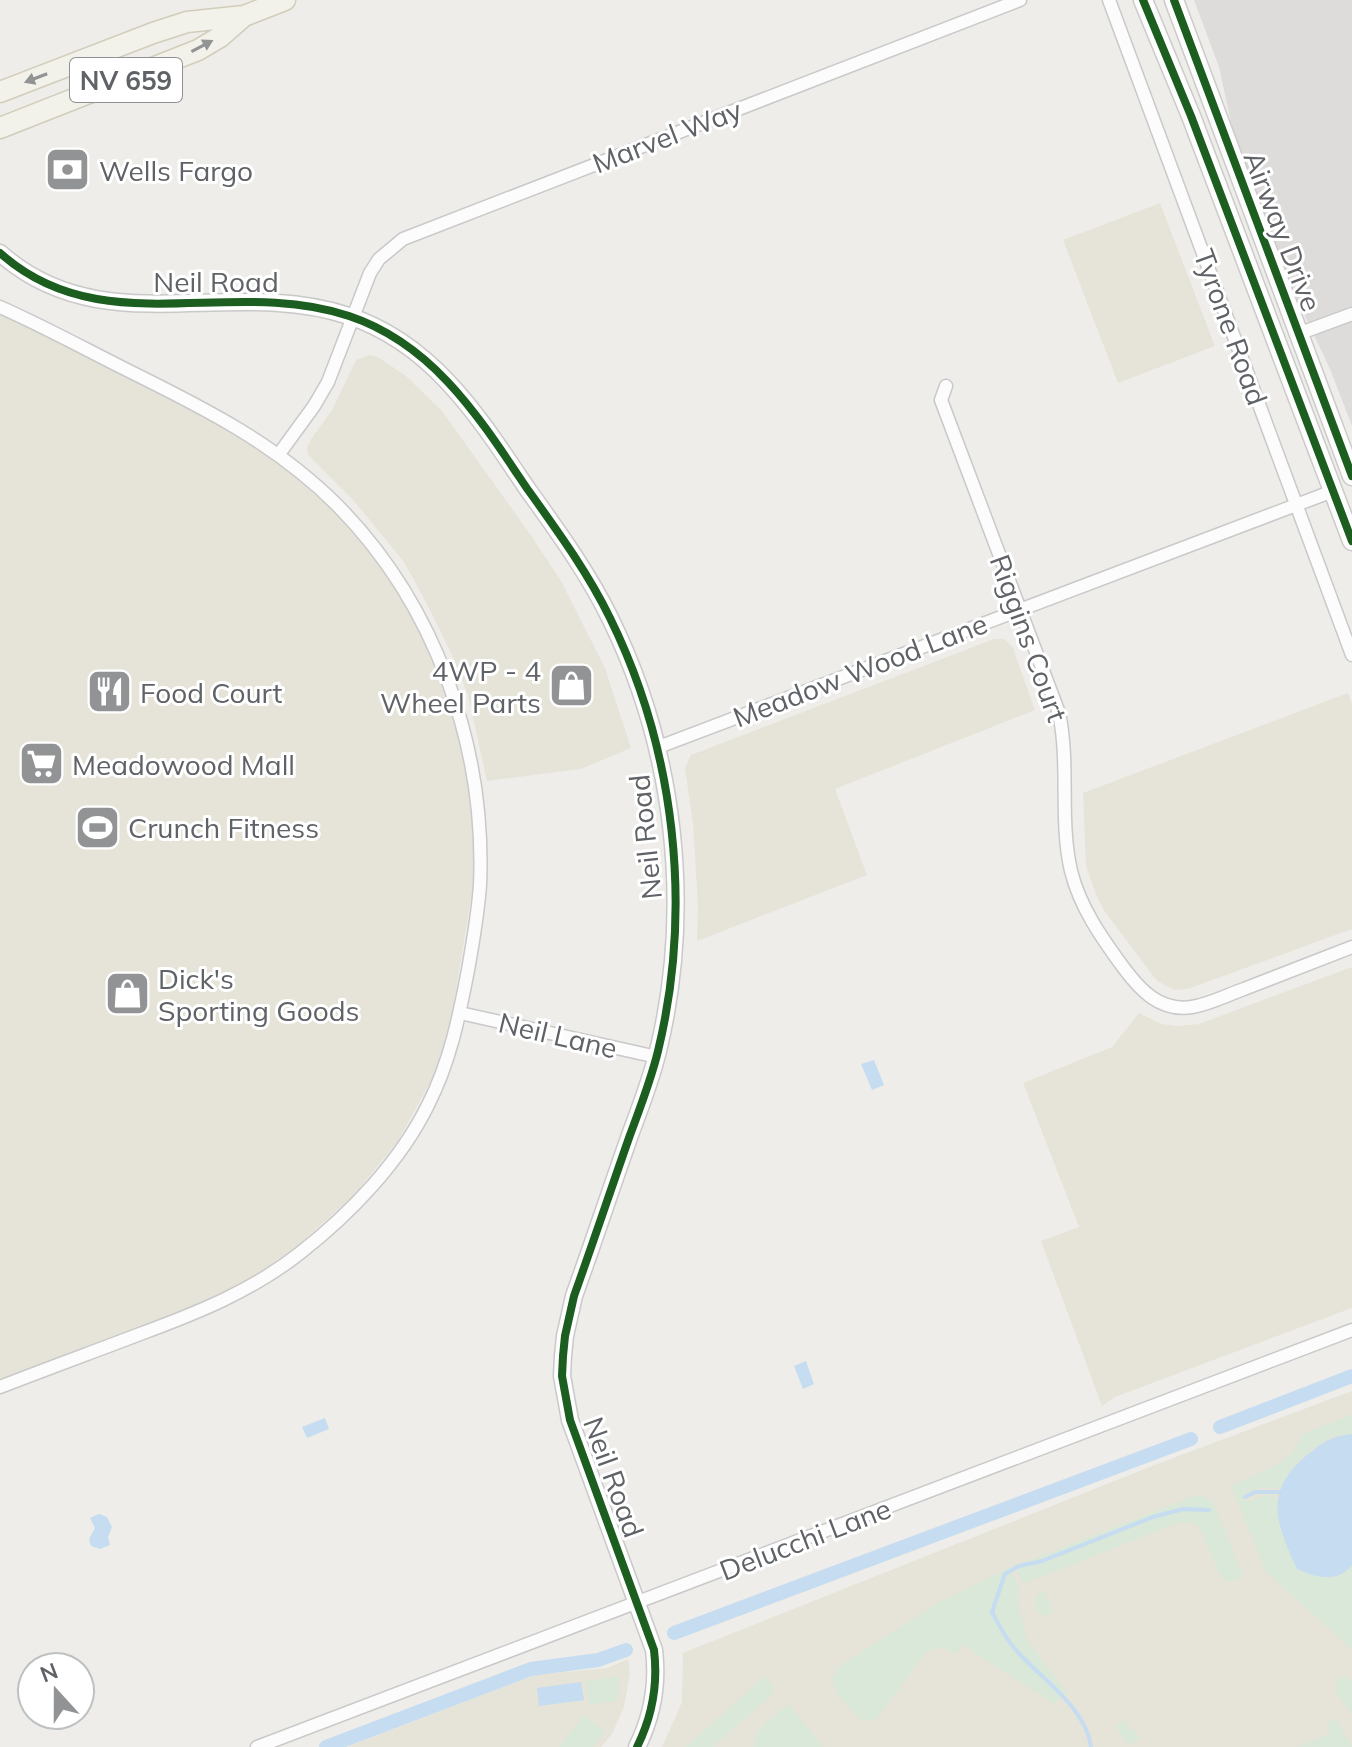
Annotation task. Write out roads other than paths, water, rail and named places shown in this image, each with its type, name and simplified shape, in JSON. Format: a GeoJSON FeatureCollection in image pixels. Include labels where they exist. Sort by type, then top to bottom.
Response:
{"type":"FeatureCollection","features":[{"type":"Feature","properties":{"kind":"main road","name":"NV 659"},"geometry":{"type":"LineString","coordinates":[[0,92],[187,22],[244,16],[285,0]]}},
{"type":"Feature","properties":{"kind":"main road","name":"Airway Drive"},"geometry":{"type":"LineString","coordinates":[[1143,0],[1188,106],[1352,541]]}},
{"type":"Feature","properties":{"kind":"main road","name":"Airway Drive"},"geometry":{"type":"LineString","coordinates":[[1174,0],[1352,476]]}},
{"type":"Feature","properties":{"kind":"main road","name":"NV 659"},"geometry":{"type":"LineString","coordinates":[[0,128],[198,50],[220,37],[244,16]]}},
{"type":"Feature","properties":{"kind":"main road"},"geometry":{"type":"LineString","coordinates":[[1298,334],[1306,382],[1338,474],[1333,491],[1346,495],[1352,504]]}},
{"type":"Feature","properties":{"kind":"street","name":"Marvel Way"},"geometry":{"type":"LineString","coordinates":[[279,454],[328,382],[370,273],[384,253],[403,239],[1020,0]]}},
{"type":"Feature","properties":{"kind":"street","name":"Tyrone Road"},"geometry":{"type":"LineString","coordinates":[[1109,0],[1352,655]]}},
{"type":"Feature","properties":{"kind":"street","name":"Neil Road"},"geometry":{"type":"LineString","coordinates":[[0,253],[42,283],[89,300],[130,303],[279,301],[314,306],[355,318],[397,340],[443,375],[475,412],[596,590],[631,668],[656,748],[669,807],[676,873],[673,966],[657,1057],[574,1296],[565,1336],[562,1376],[577,1445],[651,1637],[656,1683],[646,1726],[637,1747]]}},
{"type":"Feature","properties":{"kind":"street"},"geometry":{"type":"LineString","coordinates":[[0,307],[216,413],[279,454],[340,508],[375,549],[413,605],[449,683],[471,760],[480,840],[476,925],[460,1013],[441,1078],[412,1135],[376,1179],[326,1231],[264,1279],[212,1306],[0,1387]]}},
{"type":"Feature","properties":{"kind":"street"},"geometry":{"type":"LineString","coordinates":[[1298,334],[1352,314]]}},
{"type":"Feature","properties":{"kind":"street","name":"Riggins Court"},"geometry":{"type":"LineString","coordinates":[[946,386],[941,400],[1059,713],[1064,738],[1067,845],[1078,894],[1101,936],[1138,988],[1163,1004],[1190,1007],[1352,947]]}},
{"type":"Feature","properties":{"kind":"street","name":"Meadow Wood Lane"},"geometry":{"type":"LineString","coordinates":[[656,748],[1333,491]]}},
{"type":"Feature","properties":{"kind":"street","name":"Neil Lane"},"geometry":{"type":"LineString","coordinates":[[460,1013],[657,1057]]}},
{"type":"Feature","properties":{"kind":"street","name":"Delucchi Lane"},"geometry":{"type":"LineString","coordinates":[[257,1747],[1352,1330]]}},
{"type":"Feature","properties":{"kind":"water"},"geometry":{"type":"Polygon","coordinates":[[[874,1060],[884,1085],[872,1090],[861,1064],[874,1060]]]}},
{"type":"Feature","properties":{"kind":"water"},"geometry":{"type":"Polygon","coordinates":[[[806,1361],[814,1384],[803,1389],[794,1366],[806,1361]]]}},
{"type":"Feature","properties":{"kind":"water"},"geometry":{"type":"Polygon","coordinates":[[[325,1418],[329,1429],[307,1438],[302,1427],[325,1418]]]}},
{"type":"Feature","properties":{"kind":"water"},"geometry":{"type":"Polygon","coordinates":[[[1352,1434],[1352,1565],[1333,1577],[1311,1574],[1297,1569],[1290,1552],[1279,1522],[1279,1495],[1293,1469],[1307,1455],[1328,1440],[1352,1434]]]}},
{"type":"Feature","properties":{"kind":"water"},"geometry":{"type":"Polygon","coordinates":[[[99,1514],[107,1517],[112,1527],[108,1537],[110,1545],[100,1549],[91,1546],[89,1539],[95,1528],[90,1518],[99,1514]]]}},
{"type":"Feature","properties":{"kind":"water"},"geometry":{"type":"Polygon","coordinates":[[[581,1682],[584,1700],[539,1706],[537,1688],[581,1682]]]}},
{"type":"Feature","properties":{"kind":"waterway"},"geometry":{"type":"LineString","coordinates":[[1220,1427],[1352,1376]]}},
{"type":"Feature","properties":{"kind":"waterway"},"geometry":{"type":"LineString","coordinates":[[674,1633],[1191,1439]]}},
{"type":"Feature","properties":{"kind":"waterway"},"geometry":{"type":"LineString","coordinates":[[1245,1497],[1255,1492],[1280,1492]]}},
{"type":"Feature","properties":{"kind":"waterway"},"geometry":{"type":"LineString","coordinates":[[1091,1747],[1088,1733],[1072,1706],[1011,1645],[992,1612],[1005,1574],[1019,1566],[1042,1561],[1153,1517],[1183,1509],[1209,1510]]}},
{"type":"Feature","properties":{"kind":"waterway"},"geometry":{"type":"LineString","coordinates":[[326,1747],[531,1669],[598,1660],[626,1650]]}},
{"type":"Feature","properties":{"kind":"place","name":"Wells Fargo"},"geometry":{"type":"Point","coordinates":[68,170]}},
{"type":"Feature","properties":{"kind":"place","name":"4WP - 4 Wheel Parts"},"geometry":{"type":"Point","coordinates":[572,686]}},
{"type":"Feature","properties":{"kind":"place","name":"Food Court"},"geometry":{"type":"Point","coordinates":[109,692]}},
{"type":"Feature","properties":{"kind":"place","name":"Meadowood Mall"},"geometry":{"type":"Point","coordinates":[41,764]}},
{"type":"Feature","properties":{"kind":"place","name":"Crunch Fitness"},"geometry":{"type":"Point","coordinates":[97,827]}},
{"type":"Feature","properties":{"kind":"place","name":"Dick's Sporting Goods"},"geometry":{"type":"Point","coordinates":[127,994]}}]}
